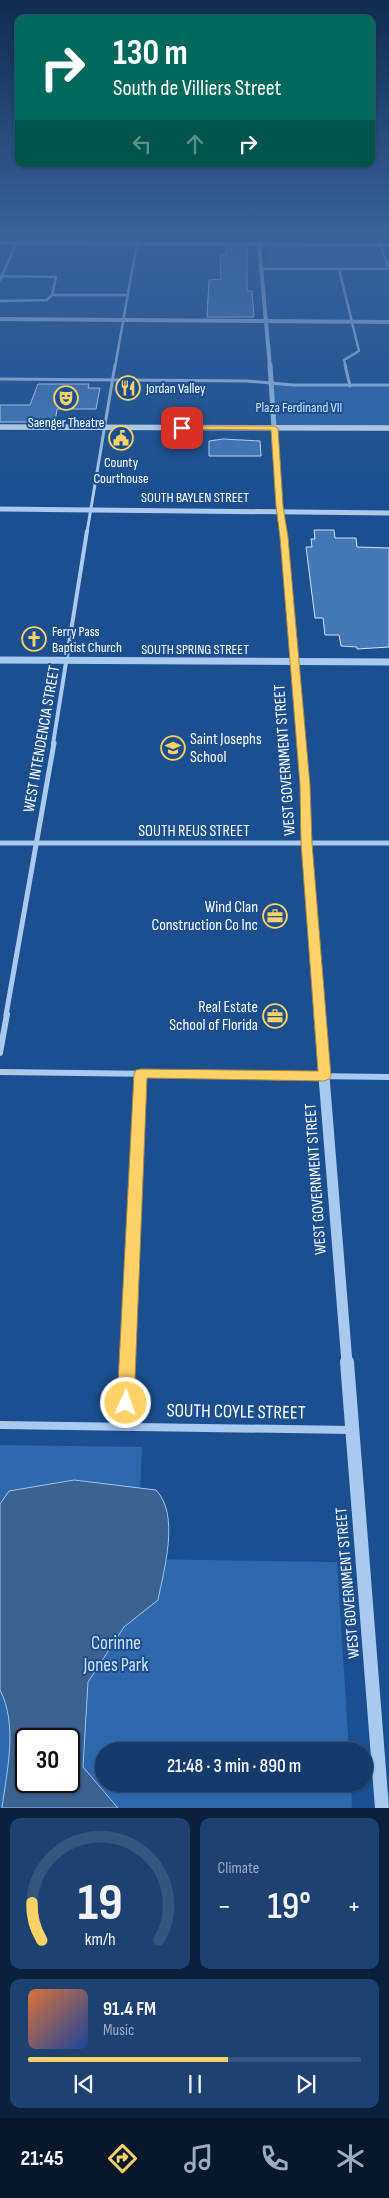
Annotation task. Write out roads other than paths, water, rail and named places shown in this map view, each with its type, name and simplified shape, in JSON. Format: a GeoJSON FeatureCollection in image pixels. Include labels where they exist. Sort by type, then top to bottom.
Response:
{"type":"FeatureCollection","features":[{"type":"Feature","properties":{"kind":"main road"},"geometry":{"type":"LineString","coordinates":[[0,428],[389,428]]}},
{"type":"Feature","properties":{"kind":"street","name":"WEST INTENDENCIA STREET"},"geometry":{"type":"LineString","coordinates":[[0,1053],[68,661],[89,509],[123,321]]}},
{"type":"Feature","properties":{"kind":"street","name":"WEST GOVERNMENT STREET"},"geometry":{"type":"LineString","coordinates":[[265,321],[305,785],[306,843],[382,1808]]}},
{"type":"Feature","properties":{"kind":"street"},"geometry":{"type":"LineString","coordinates":[[298,321],[389,322]]}},
{"type":"Feature","properties":{"kind":"street"},"geometry":{"type":"LineString","coordinates":[[350,386],[344,360],[359,350],[354,322]]}},
{"type":"Feature","properties":{"kind":"street"},"geometry":{"type":"LineString","coordinates":[[0,379],[247,380],[293,385],[389,385]]}},
{"type":"Feature","properties":{"kind":"street","name":"SOUTH BAYLEN STREET"},"geometry":{"type":"LineString","coordinates":[[0,509],[389,512]]}},
{"type":"Feature","properties":{"kind":"street","name":"SOUTH SPRING STREET"},"geometry":{"type":"LineString","coordinates":[[0,660],[389,662]]}},
{"type":"Feature","properties":{"kind":"street","name":"SOUTH REUS STREET"},"geometry":{"type":"LineString","coordinates":[[0,843],[389,843]]}},
{"type":"Feature","properties":{"kind":"street"},"geometry":{"type":"LineString","coordinates":[[0,1072],[389,1077]]}},
{"type":"Feature","properties":{"kind":"street"},"geometry":{"type":"LineString","coordinates":[[128,1427],[126,1403],[141,1074]]}},
{"type":"Feature","properties":{"kind":"street","name":"SOUTH COYLE STREET"},"geometry":{"type":"LineString","coordinates":[[0,1425],[352,1430]]}},
{"type":"Feature","properties":{"kind":"place","name":"Jordan Valley"},"geometry":{"type":"Point","coordinates":[128,388]}},
{"type":"Feature","properties":{"kind":"place","name":"Saenger Theatre"},"geometry":{"type":"Point","coordinates":[66,398]}},
{"type":"Feature","properties":{"kind":"place","name":"County Courthouse"},"geometry":{"type":"Point","coordinates":[121,438]}},
{"type":"Feature","properties":{"kind":"place","name":"Ferry Pass Baptist Church"},"geometry":{"type":"Point","coordinates":[34,639]}},
{"type":"Feature","properties":{"kind":"place","name":"Saint Josephs School"},"geometry":{"type":"Point","coordinates":[173,748]}},
{"type":"Feature","properties":{"kind":"place","name":"Wind Clan Construction Co Inc"},"geometry":{"type":"Point","coordinates":[275,916]}},
{"type":"Feature","properties":{"kind":"place","name":"Real Estate School of Florida"},"geometry":{"type":"Point","coordinates":[275,1016]}},
{"type":"Feature","properties":{"kind":"park label","name":"Plaza Ferdinand VII"},"geometry":{"type":"Point","coordinates":[299,407]}},
{"type":"Feature","properties":{"kind":"park label","name":"Corinne Jones Park"},"geometry":{"type":"Point","coordinates":[116,1654]}}]}
